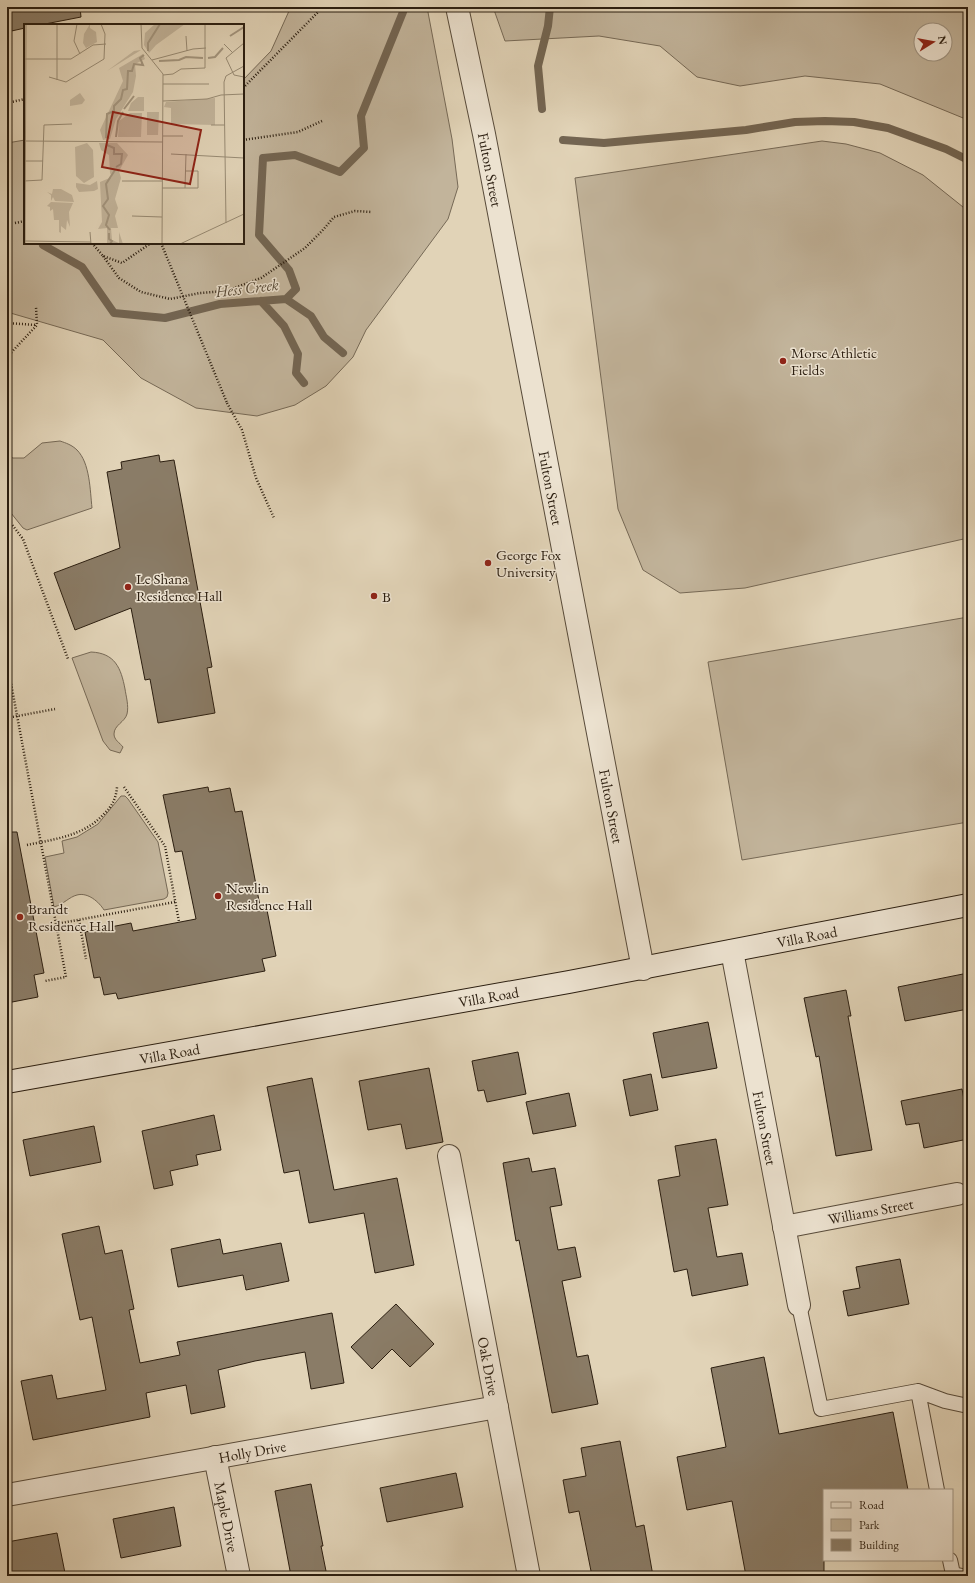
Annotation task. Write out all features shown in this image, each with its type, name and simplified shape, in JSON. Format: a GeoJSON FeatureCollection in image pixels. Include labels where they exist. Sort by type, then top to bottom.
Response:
{"type":"FeatureCollection","features":[{"type":"Feature","properties":{"kind":"street","name":"Fulton Street"},"geometry":{"type":"LineString","coordinates":[[458,7],[484,134],[643,969]]}},
{"type":"Feature","properties":{"kind":"street","name":"Villa Road"},"geometry":{"type":"LineString","coordinates":[[7,1082],[397,1014],[643,969],[968,905]]}},
{"type":"Feature","properties":{"kind":"street","name":"Fulton Street"},"geometry":{"type":"LineString","coordinates":[[732,951],[799,1305]]}},
{"type":"Feature","properties":{"kind":"street","name":"Oak Drive"},"geometry":{"type":"LineString","coordinates":[[449,1156],[528,1576]]}},
{"type":"Feature","properties":{"kind":"street","name":"Williams Street"},"geometry":{"type":"LineString","coordinates":[[784,1227],[957,1194]]}},
{"type":"Feature","properties":{"kind":"street","name":"Holly Drive"},"geometry":{"type":"LineString","coordinates":[[7,1495],[497,1407]]}},
{"type":"Feature","properties":{"kind":"street","name":"Maple Drive"},"geometry":{"type":"LineString","coordinates":[[215,1457],[239,1576]]}},
{"type":"Feature","properties":{"kind":"lane"},"geometry":{"type":"LineString","coordinates":[[799,1305],[821,1409],[918,1391],[945,1401],[968,1406]]}},
{"type":"Feature","properties":{"kind":"lane"},"geometry":{"type":"LineString","coordinates":[[918,1391],[937,1489]]}},
{"type":"Feature","properties":{"kind":"lane"},"geometry":{"type":"LineString","coordinates":[[950,1561],[952,1574],[962,1576]]}},
{"type":"Feature","properties":{"kind":"path"},"geometry":{"type":"LineString","coordinates":[[244,87],[323,7]]}},
{"type":"Feature","properties":{"kind":"path"},"geometry":{"type":"LineString","coordinates":[[7,103],[24,98]]}},
{"type":"Feature","properties":{"kind":"path"},"geometry":{"type":"LineString","coordinates":[[244,140],[298,132],[322,121]]}},
{"type":"Feature","properties":{"kind":"path"},"geometry":{"type":"LineString","coordinates":[[93,244],[120,278],[141,292],[170,299],[200,293],[226,291],[260,278],[305,248],[334,217],[355,211],[372,212]]}},
{"type":"Feature","properties":{"kind":"path"},"geometry":{"type":"LineString","coordinates":[[15,223],[24,221]]}},
{"type":"Feature","properties":{"kind":"path"},"geometry":{"type":"LineString","coordinates":[[102,256],[122,263],[150,244]]}},
{"type":"Feature","properties":{"kind":"path"},"geometry":{"type":"LineString","coordinates":[[161,244],[226,403],[242,430],[256,478],[274,518]]}},
{"type":"Feature","properties":{"kind":"path"},"geometry":{"type":"LineString","coordinates":[[7,357],[37,325],[36,306]]}},
{"type":"Feature","properties":{"kind":"path"},"geometry":{"type":"LineString","coordinates":[[7,323],[37,325]]}},
{"type":"Feature","properties":{"kind":"path"},"geometry":{"type":"LineString","coordinates":[[7,518],[24,539],[68,658]]}},
{"type":"Feature","properties":{"kind":"path"},"geometry":{"type":"LineString","coordinates":[[10,678],[66,977],[45,981]]}},
{"type":"Feature","properties":{"kind":"path"},"geometry":{"type":"LineString","coordinates":[[7,718],[55,709]]}},
{"type":"Feature","properties":{"kind":"path"},"geometry":{"type":"LineString","coordinates":[[27,845],[66,837],[83,831],[97,822],[108,810],[116,797],[117,787]]}},
{"type":"Feature","properties":{"kind":"path"},"geometry":{"type":"LineString","coordinates":[[124,787],[165,846],[179,922]]}},
{"type":"Feature","properties":{"kind":"path"},"geometry":{"type":"LineString","coordinates":[[56,924],[175,902]]}},
{"type":"Feature","properties":{"kind":"path"},"geometry":{"type":"LineString","coordinates":[[79,920],[86,959]]}},
{"type":"Feature","properties":{"kind":"green space"},"geometry":{"type":"Polygon","coordinates":[[[289,7],[427,7],[452,139],[458,187],[448,219],[366,330],[353,357],[326,386],[295,405],[257,416],[196,408],[141,378],[103,340],[7,312],[7,143],[24,140],[24,244],[244,244],[244,79],[271,51],[289,11],[289,7]]]}},
{"type":"Feature","properties":{"kind":"green space"},"geometry":{"type":"Polygon","coordinates":[[[493,7],[968,7],[968,120],[880,84],[805,76],[740,86],[697,77],[660,46],[599,36],[505,41],[493,7]]]}},
{"type":"Feature","properties":{"kind":"green space","name":"Morse Athletic Fields"},"geometry":{"type":"Polygon","coordinates":[[[822,141],[846,144],[880,153],[923,175],[963,207],[968,213],[968,538],[745,588],[680,593],[643,570],[618,509],[575,178],[822,141]]]}},
{"type":"Feature","properties":{"kind":"green space"},"geometry":{"type":"Polygon","coordinates":[[[60,441],[75,448],[85,462],[89,477],[92,508],[27,530],[23,528],[7,508],[7,456],[13,458],[24,458],[42,443],[60,441]]]}},
{"type":"Feature","properties":{"kind":"green space"},"geometry":{"type":"Polygon","coordinates":[[[968,617],[968,822],[742,860],[708,662],[968,617]]]}},
{"type":"Feature","properties":{"kind":"green space"},"geometry":{"type":"Polygon","coordinates":[[[91,652],[106,655],[116,663],[121,674],[128,704],[128,711],[126,717],[114,731],[116,740],[123,747],[120,753],[110,750],[103,741],[72,658],[91,652]]]}},
{"type":"Feature","properties":{"kind":"green space"},"geometry":{"type":"Polygon","coordinates":[[[121,796],[125,796],[128,799],[158,842],[168,893],[167,897],[164,899],[104,910],[93,898],[81,894],[74,896],[54,907],[45,857],[64,853],[62,841],[77,837],[98,824],[121,796]]]}},
{"type":"Feature","properties":{"kind":"building"},"geometry":{"type":"Polygon","coordinates":[[[7,7],[80,7],[81,17],[45,24],[24,24],[24,28],[7,32],[7,7]]]}},
{"type":"Feature","properties":{"kind":"building","name":"Le Shana Residence Hall"},"geometry":{"type":"Polygon","coordinates":[[[159,455],[160,462],[174,460],[212,667],[207,668],[215,713],[158,723],[150,679],[145,680],[131,608],[75,630],[54,573],[120,548],[107,472],[122,469],[121,462],[159,455]]]}},
{"type":"Feature","properties":{"kind":"building","name":"Newlin Residence Hall"},"geometry":{"type":"Polygon","coordinates":[[[208,787],[209,792],[230,788],[235,812],[242,811],[260,906],[266,905],[276,956],[262,959],[265,971],[118,999],[116,993],[104,995],[100,977],[94,978],[85,932],[131,923],[133,931],[196,919],[182,851],[175,852],[163,795],[208,787]]]}},
{"type":"Feature","properties":{"kind":"building","name":"Brandt Residence Hall"},"geometry":{"type":"Polygon","coordinates":[[[7,832],[17,832],[44,973],[34,975],[38,997],[7,1003],[7,832]]]}},
{"type":"Feature","properties":{"kind":"building"},"geometry":{"type":"Polygon","coordinates":[[[968,973],[968,1009],[905,1021],[898,987],[968,973]]]}},
{"type":"Feature","properties":{"kind":"building"},"geometry":{"type":"Polygon","coordinates":[[[846,990],[851,1016],[848,1016],[872,1150],[836,1156],[819,1056],[816,1057],[804,998],[846,990]]]}},
{"type":"Feature","properties":{"kind":"building"},"geometry":{"type":"Polygon","coordinates":[[[708,1022],[717,1068],[662,1078],[653,1033],[708,1022]]]}},
{"type":"Feature","properties":{"kind":"building"},"geometry":{"type":"Polygon","coordinates":[[[518,1052],[526,1094],[487,1102],[484,1090],[478,1091],[472,1061],[518,1052]]]}},
{"type":"Feature","properties":{"kind":"building"},"geometry":{"type":"Polygon","coordinates":[[[429,1068],[443,1142],[406,1149],[401,1124],[368,1130],[359,1081],[429,1068]]]}},
{"type":"Feature","properties":{"kind":"building"},"geometry":{"type":"Polygon","coordinates":[[[651,1074],[658,1110],[630,1116],[623,1080],[651,1074]]]}},
{"type":"Feature","properties":{"kind":"building"},"geometry":{"type":"Polygon","coordinates":[[[312,1078],[334,1190],[397,1178],[414,1265],[375,1273],[364,1213],[309,1223],[299,1170],[284,1173],[267,1087],[312,1078]]]}},
{"type":"Feature","properties":{"kind":"building"},"geometry":{"type":"Polygon","coordinates":[[[962,1089],[968,1121],[968,1139],[924,1148],[919,1123],[906,1125],[901,1101],[962,1089]]]}},
{"type":"Feature","properties":{"kind":"building"},"geometry":{"type":"Polygon","coordinates":[[[569,1093],[576,1126],[533,1134],[526,1102],[569,1093]]]}},
{"type":"Feature","properties":{"kind":"building"},"geometry":{"type":"Polygon","coordinates":[[[214,1115],[221,1150],[196,1155],[198,1165],[170,1171],[173,1185],[154,1189],[142,1131],[214,1115]]]}},
{"type":"Feature","properties":{"kind":"building"},"geometry":{"type":"Polygon","coordinates":[[[94,1126],[101,1162],[30,1176],[23,1140],[94,1126]]]}},
{"type":"Feature","properties":{"kind":"building"},"geometry":{"type":"Polygon","coordinates":[[[716,1139],[728,1205],[708,1208],[717,1257],[742,1253],[748,1285],[692,1296],[687,1269],[674,1272],[658,1180],[680,1176],[675,1146],[716,1139]]]}},
{"type":"Feature","properties":{"kind":"building"},"geometry":{"type":"Polygon","coordinates":[[[529,1158],[532,1172],[555,1168],[562,1205],[550,1207],[558,1250],[575,1247],[581,1277],[562,1281],[577,1357],[588,1355],[598,1404],[552,1413],[519,1240],[516,1241],[503,1163],[529,1158]]]}},
{"type":"Feature","properties":{"kind":"building"},"geometry":{"type":"Polygon","coordinates":[[[99,1226],[105,1254],[122,1250],[134,1309],[129,1310],[140,1363],[180,1355],[177,1342],[332,1313],[344,1383],[311,1389],[305,1352],[255,1361],[218,1370],[225,1407],[191,1414],[186,1385],[146,1393],[150,1417],[33,1440],[21,1381],[52,1375],[57,1399],[106,1390],[92,1317],[80,1320],[62,1234],[99,1226]]]}},
{"type":"Feature","properties":{"kind":"building"},"geometry":{"type":"Polygon","coordinates":[[[220,1239],[223,1254],[281,1243],[289,1281],[246,1290],[243,1275],[178,1287],[171,1249],[220,1239]]]}},
{"type":"Feature","properties":{"kind":"building"},"geometry":{"type":"Polygon","coordinates":[[[900,1259],[909,1304],[848,1316],[843,1291],[860,1288],[856,1267],[900,1259]]]}},
{"type":"Feature","properties":{"kind":"building"},"geometry":{"type":"Polygon","coordinates":[[[396,1304],[434,1344],[410,1367],[392,1349],[372,1369],[351,1347],[396,1304]]]}},
{"type":"Feature","properties":{"kind":"building"},"geometry":{"type":"Polygon","coordinates":[[[764,1357],[779,1434],[893,1412],[908,1489],[823,1489],[824,1576],[746,1576],[732,1501],[687,1510],[677,1457],[726,1447],[711,1368],[764,1357]]]}},
{"type":"Feature","properties":{"kind":"building"},"geometry":{"type":"Polygon","coordinates":[[[620,1441],[636,1527],[644,1525],[653,1576],[592,1576],[579,1511],[569,1513],[563,1480],[586,1476],[581,1448],[620,1441]]]}},
{"type":"Feature","properties":{"kind":"building"},"geometry":{"type":"Polygon","coordinates":[[[456,1473],[463,1507],[387,1522],[380,1488],[456,1473]]]}},
{"type":"Feature","properties":{"kind":"building"},"geometry":{"type":"Polygon","coordinates":[[[311,1484],[327,1576],[291,1576],[275,1491],[311,1484]]]}},
{"type":"Feature","properties":{"kind":"building"},"geometry":{"type":"Polygon","coordinates":[[[174,1507],[181,1546],[121,1558],[113,1519],[174,1507]]]}},
{"type":"Feature","properties":{"kind":"building"},"geometry":{"type":"Polygon","coordinates":[[[57,1533],[65,1573],[51,1576],[7,1576],[7,1542],[57,1533]]]}},
{"type":"Feature","properties":{"kind":"waterway"},"geometry":{"type":"LineString","coordinates":[[542,109],[538,66],[548,26],[550,7]]}},
{"type":"Feature","properties":{"kind":"waterway","name":"Hess Creek"},"geometry":{"type":"LineString","coordinates":[[43,245],[82,267],[114,313],[165,318],[220,304],[286,299],[296,289],[289,270],[259,235],[263,158],[295,155],[340,172],[364,148],[361,116],[403,12]]}},
{"type":"Feature","properties":{"kind":"waterway"},"geometry":{"type":"LineString","coordinates":[[563,140],[604,143],[746,130],[795,122],[854,122],[888,128],[946,149],[968,160]]}},
{"type":"Feature","properties":{"kind":"waterway"},"geometry":{"type":"LineString","coordinates":[[286,299],[311,316],[324,337],[343,353]]}},
{"type":"Feature","properties":{"kind":"waterway"},"geometry":{"type":"LineString","coordinates":[[261,301],[284,326],[298,354],[296,373],[304,383]]}},
{"type":"Feature","properties":{"kind":"place","name":"Morse Athletic Fields"},"geometry":{"type":"Point","coordinates":[783,361]}},
{"type":"Feature","properties":{"kind":"place","name":"George Fox University"},"geometry":{"type":"Point","coordinates":[488,563]}},
{"type":"Feature","properties":{"kind":"place","name":"Le Shana Residence Hall"},"geometry":{"type":"Point","coordinates":[128,587]}},
{"type":"Feature","properties":{"kind":"place","name":"B"},"geometry":{"type":"Point","coordinates":[374,596]}},
{"type":"Feature","properties":{"kind":"place","name":"Newlin Residence Hall"},"geometry":{"type":"Point","coordinates":[218,896]}},
{"type":"Feature","properties":{"kind":"place","name":"Brandt Residence Hall"},"geometry":{"type":"Point","coordinates":[20,917]}}]}
